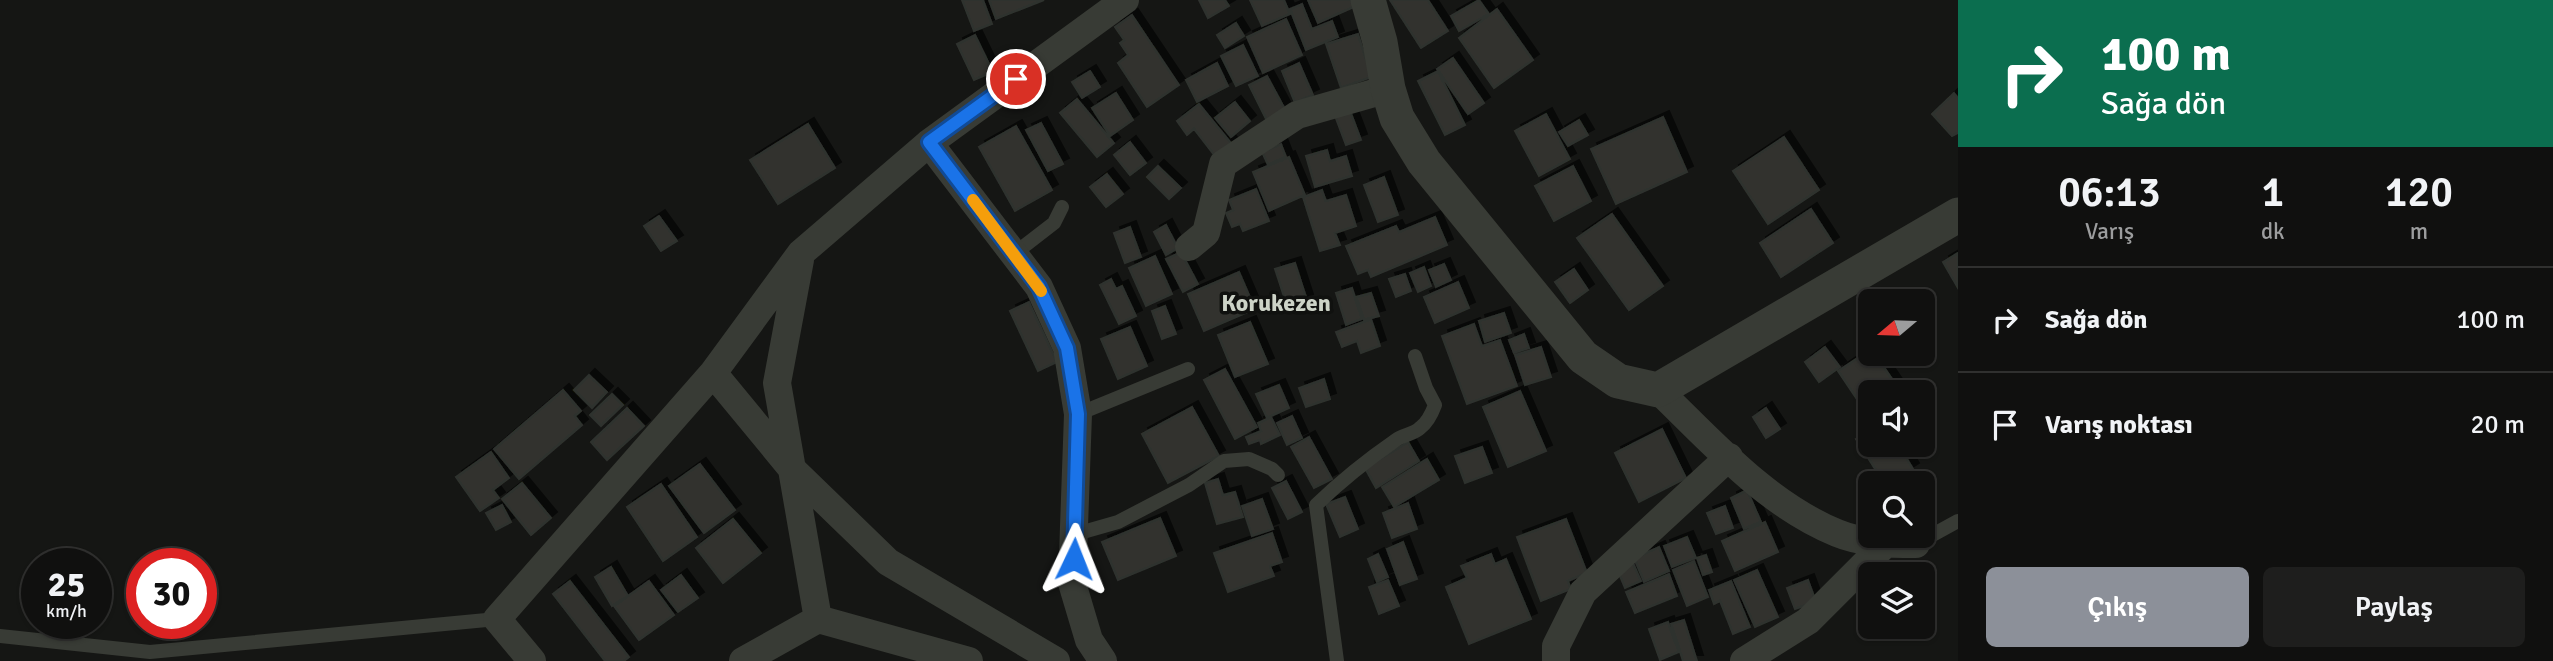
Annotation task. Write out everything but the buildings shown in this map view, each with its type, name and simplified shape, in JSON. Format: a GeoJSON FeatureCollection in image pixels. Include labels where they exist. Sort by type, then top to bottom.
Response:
{"type":"FeatureCollection","features":[{"type":"Feature","properties":{"kind":"street"},"geometry":{"type":"LineString","coordinates":[[532,661],[496,619],[713,373],[801,253],[929,142],[1125,0]]}},
{"type":"Feature","properties":{"kind":"street"},"geometry":{"type":"LineString","coordinates":[[1368,0],[1397,118],[1424,162],[1583,357],[1618,381],[1658,390],[1790,510],[1839,534],[1858,539]]}},
{"type":"Feature","properties":{"kind":"street"},"geometry":{"type":"LineString","coordinates":[[1189,247],[1206,233],[1223,164],[1297,115],[1388,89]]}},
{"type":"Feature","properties":{"kind":"street"},"geometry":{"type":"LineString","coordinates":[[929,142],[1039,287],[1067,348],[1078,414],[1076,534],[1072,583],[1089,640],[1103,661]]}},
{"type":"Feature","properties":{"kind":"street"},"geometry":{"type":"LineString","coordinates":[[1658,390],[1958,215]]}},
{"type":"Feature","properties":{"kind":"street"},"geometry":{"type":"LineString","coordinates":[[801,253],[778,383],[818,619]]}},
{"type":"Feature","properties":{"kind":"street"},"geometry":{"type":"LineString","coordinates":[[713,373],[793,470],[888,562],[1056,661]]}},
{"type":"Feature","properties":{"kind":"street"},"geometry":{"type":"LineString","coordinates":[[1556,661],[1556,646],[1583,593],[1729,457]]}},
{"type":"Feature","properties":{"kind":"street"},"geometry":{"type":"LineString","coordinates":[[1744,661],[1808,621],[1881,548]]}},
{"type":"Feature","properties":{"kind":"street"},"geometry":{"type":"LineString","coordinates":[[743,661],[818,619],[969,661]]}},
{"type":"Feature","properties":{"kind":"lane"},"geometry":{"type":"LineString","coordinates":[[1014,254],[1054,223],[1062,206]]}},
{"type":"Feature","properties":{"kind":"lane"},"geometry":{"type":"LineString","coordinates":[[1337,661],[1316,505],[1376,454],[1400,437],[1421,428],[1432,413],[1435,405],[1415,356]]}},
{"type":"Feature","properties":{"kind":"lane"},"geometry":{"type":"LineString","coordinates":[[1078,414],[1188,369]]}},
{"type":"Feature","properties":{"kind":"lane"},"geometry":{"type":"LineString","coordinates":[[1076,534],[1118,522],[1189,485],[1224,461],[1249,459],[1272,469],[1278,475]]}},
{"type":"Feature","properties":{"kind":"lane"},"geometry":{"type":"LineString","coordinates":[[1935,534],[1958,521]]}},
{"type":"Feature","properties":{"kind":"lane"},"geometry":{"type":"LineString","coordinates":[[0,636],[150,652],[496,619]]}},
{"type":"Feature","properties":{"kind":"slow traffic"},"geometry":{"type":"LineString","coordinates":[[973,200],[1041,291]]}},
{"type":"Feature","properties":{"kind":"district","name":"Korukezen"},"geometry":{"type":"Point","coordinates":[1276,303]}},
{"type":"Feature","properties":{"kind":"route"},"geometry":{"type":"LineString","coordinates":[[1016,79],[929,142],[1039,287],[1067,348],[1078,414],[1074,559]]}}]}
